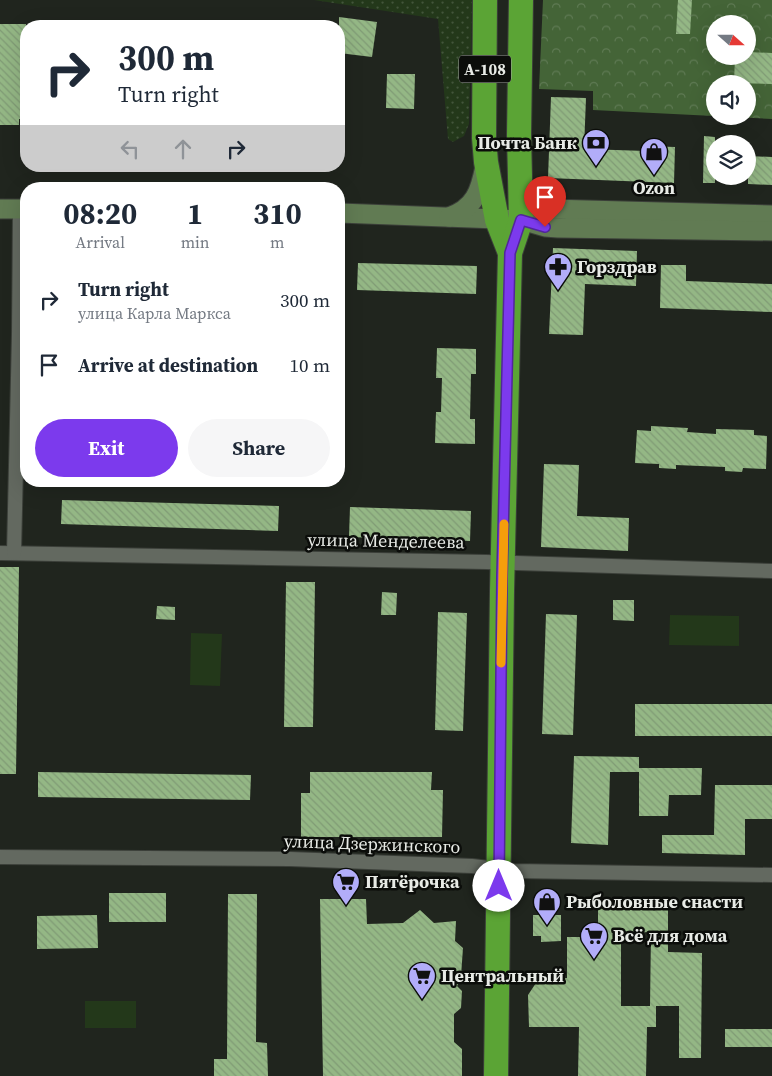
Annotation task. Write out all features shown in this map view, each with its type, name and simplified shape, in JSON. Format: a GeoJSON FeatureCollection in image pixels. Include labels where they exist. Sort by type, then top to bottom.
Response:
{"type":"FeatureCollection","features":[{"type":"Feature","properties":{"kind":"highway","name":"А-108"},"geometry":{"type":"LineString","coordinates":[[485,0],[484,138],[486,162],[497,220],[510,253]]}},
{"type":"Feature","properties":{"kind":"highway","name":"А-108"},"geometry":{"type":"LineString","coordinates":[[496,1076],[503,562],[510,253],[521,220],[519,135],[521,0]]}},
{"type":"Feature","properties":{"kind":"street","name":"А-108"},"geometry":{"type":"LineString","coordinates":[[447,217],[463,210],[472,202],[481,184],[486,162]]}},
{"type":"Feature","properties":{"kind":"street"},"geometry":{"type":"LineString","coordinates":[[520,178],[526,195],[535,204],[549,209],[772,215]]}},
{"type":"Feature","properties":{"kind":"street"},"geometry":{"type":"LineString","coordinates":[[0,209],[20,209]]}},
{"type":"Feature","properties":{"kind":"street"},"geometry":{"type":"LineString","coordinates":[[521,220],[549,209]]}},
{"type":"Feature","properties":{"kind":"street"},"geometry":{"type":"LineString","coordinates":[[345,213],[521,220],[545,227],[558,228],[772,231]]}},
{"type":"Feature","properties":{"kind":"street"},"geometry":{"type":"LineString","coordinates":[[7,553],[20,334]]}},
{"type":"Feature","properties":{"kind":"street","name":"улица Менделеева"},"geometry":{"type":"LineString","coordinates":[[7,553],[503,562],[772,571]]}},
{"type":"Feature","properties":{"kind":"street","name":"улица Дзержинского"},"geometry":{"type":"LineString","coordinates":[[0,857],[290,859],[472,866],[499,870],[772,875]]}},
{"type":"Feature","properties":{"kind":"green space"},"geometry":{"type":"Polygon","coordinates":[[[314,0],[472,0],[469,124],[464,136],[453,142],[448,139],[438,19],[314,0]]]}},
{"type":"Feature","properties":{"kind":"green space"},"geometry":{"type":"Polygon","coordinates":[[[543,0],[772,0],[772,119],[756,118],[756,75],[706,75],[706,116],[593,110],[593,91],[539,89],[543,0]]]}},
{"type":"Feature","properties":{"kind":"green space"},"geometry":{"type":"Polygon","coordinates":[[[670,615],[739,616],[739,646],[669,645],[670,615]]]}},
{"type":"Feature","properties":{"kind":"green space"},"geometry":{"type":"Polygon","coordinates":[[[191,633],[222,634],[220,686],[190,685],[191,633]]]}},
{"type":"Feature","properties":{"kind":"green space"},"geometry":{"type":"Polygon","coordinates":[[[85,1001],[136,1001],[136,1028],[85,1028],[85,1001]]]}},
{"type":"Feature","properties":{"kind":"building"},"geometry":{"type":"Polygon","coordinates":[[[678,0],[692,0],[690,34],[676,34],[678,0]]]}},
{"type":"Feature","properties":{"kind":"building"},"geometry":{"type":"Polygon","coordinates":[[[339,17],[377,22],[372,57],[345,54],[345,20],[339,20],[339,17]]]}},
{"type":"Feature","properties":{"kind":"building"},"geometry":{"type":"Polygon","coordinates":[[[0,24],[20,24],[19,125],[0,125],[0,24]]]}},
{"type":"Feature","properties":{"kind":"building"},"geometry":{"type":"Polygon","coordinates":[[[756,52],[772,53],[772,84],[756,84],[756,75],[734,75],[735,65],[756,65],[756,52]]]}},
{"type":"Feature","properties":{"kind":"building"},"geometry":{"type":"Polygon","coordinates":[[[387,74],[415,74],[414,109],[386,108],[387,74]]]}},
{"type":"Feature","properties":{"kind":"building"},"geometry":{"type":"Polygon","coordinates":[[[551,97],[586,98],[584,149],[647,151],[647,146],[675,147],[674,183],[548,178],[551,97]]]}},
{"type":"Feature","properties":{"kind":"building"},"geometry":{"type":"Polygon","coordinates":[[[704,136],[706,136],[706,183],[703,183],[704,136]]]}},
{"type":"Feature","properties":{"kind":"building"},"geometry":{"type":"Polygon","coordinates":[[[756,156],[772,157],[772,185],[756,184],[756,156]]]}},
{"type":"Feature","properties":{"kind":"building"},"geometry":{"type":"Polygon","coordinates":[[[553,248],[637,251],[636,286],[585,284],[583,335],[549,334],[553,248]]]}},
{"type":"Feature","properties":{"kind":"building"},"geometry":{"type":"Polygon","coordinates":[[[358,263],[477,266],[476,294],[357,290],[358,263]]]}},
{"type":"Feature","properties":{"kind":"building"},"geometry":{"type":"Polygon","coordinates":[[[661,265],[686,265],[686,281],[772,284],[772,312],[660,308],[661,265]]]}},
{"type":"Feature","properties":{"kind":"building"},"geometry":{"type":"Polygon","coordinates":[[[437,348],[476,349],[476,374],[471,374],[470,419],[475,419],[475,444],[435,443],[436,412],[441,412],[442,378],[436,378],[437,348]]]}},
{"type":"Feature","properties":{"kind":"building"},"geometry":{"type":"Polygon","coordinates":[[[651,426],[688,428],[687,432],[716,434],[716,429],[754,430],[754,435],[767,436],[766,469],[743,468],[742,472],[725,471],[725,467],[676,465],[676,469],[659,468],[659,464],[635,463],[637,430],[651,431],[651,426]]]}},
{"type":"Feature","properties":{"kind":"building"},"geometry":{"type":"Polygon","coordinates":[[[544,464],[579,465],[577,516],[629,518],[628,551],[541,547],[544,464]]]}},
{"type":"Feature","properties":{"kind":"building"},"geometry":{"type":"Polygon","coordinates":[[[62,500],[279,506],[278,531],[61,524],[62,500]]]}},
{"type":"Feature","properties":{"kind":"building"},"geometry":{"type":"Polygon","coordinates":[[[350,507],[471,511],[470,541],[349,537],[350,507]]]}},
{"type":"Feature","properties":{"kind":"building"},"geometry":{"type":"Polygon","coordinates":[[[0,567],[19,567],[16,774],[0,774],[0,567]]]}},
{"type":"Feature","properties":{"kind":"building"},"geometry":{"type":"Polygon","coordinates":[[[286,582],[315,582],[313,727],[284,727],[286,582]]]}},
{"type":"Feature","properties":{"kind":"building"},"geometry":{"type":"Polygon","coordinates":[[[382,592],[397,593],[396,615],[381,615],[382,592]]]}},
{"type":"Feature","properties":{"kind":"building"},"geometry":{"type":"Polygon","coordinates":[[[613,600],[634,600],[634,621],[613,620],[613,600]]]}},
{"type":"Feature","properties":{"kind":"building"},"geometry":{"type":"Polygon","coordinates":[[[157,606],[175,607],[175,620],[156,619],[157,606]]]}},
{"type":"Feature","properties":{"kind":"building"},"geometry":{"type":"Polygon","coordinates":[[[438,612],[467,613],[463,731],[435,730],[438,612]]]}},
{"type":"Feature","properties":{"kind":"building"},"geometry":{"type":"Polygon","coordinates":[[[546,614],[577,615],[573,735],[542,734],[546,614]]]}},
{"type":"Feature","properties":{"kind":"building"},"geometry":{"type":"Polygon","coordinates":[[[635,704],[772,704],[772,736],[635,736],[635,704]]]}},
{"type":"Feature","properties":{"kind":"building"},"geometry":{"type":"Polygon","coordinates":[[[574,756],[639,757],[639,772],[610,772],[608,845],[571,843],[574,756]]]}},
{"type":"Feature","properties":{"kind":"building"},"geometry":{"type":"Polygon","coordinates":[[[639,768],[702,768],[701,795],[669,795],[668,816],[639,816],[639,768]]]}},
{"type":"Feature","properties":{"kind":"building"},"geometry":{"type":"Polygon","coordinates":[[[38,772],[251,775],[250,800],[38,797],[38,772]]]}},
{"type":"Feature","properties":{"kind":"building"},"geometry":{"type":"Polygon","coordinates":[[[310,772],[432,772],[431,790],[443,790],[442,837],[301,837],[301,793],[310,793],[310,772]]]}},
{"type":"Feature","properties":{"kind":"building"},"geometry":{"type":"Polygon","coordinates":[[[715,785],[772,785],[772,819],[745,819],[745,855],[662,853],[662,835],[714,835],[715,785]]]}},
{"type":"Feature","properties":{"kind":"building"},"geometry":{"type":"Polygon","coordinates":[[[109,893],[166,893],[166,922],[109,922],[109,893]]]}},
{"type":"Feature","properties":{"kind":"building"},"geometry":{"type":"Polygon","coordinates":[[[228,894],[257,894],[256,1042],[267,1043],[268,1076],[214,1076],[214,1059],[227,1059],[228,894]]]}},
{"type":"Feature","properties":{"kind":"building"},"geometry":{"type":"Polygon","coordinates":[[[320,899],[366,899],[367,924],[403,923],[420,910],[434,923],[456,921],[455,941],[463,948],[462,978],[457,986],[462,991],[461,1008],[454,1014],[454,1042],[462,1049],[462,1076],[323,1076],[320,899]]]}},
{"type":"Feature","properties":{"kind":"building"},"geometry":{"type":"Polygon","coordinates":[[[598,906],[668,906],[668,952],[702,953],[701,1058],[679,1058],[679,1006],[656,1006],[656,1027],[647,1027],[646,1076],[578,1076],[579,1027],[529,1027],[528,995],[536,983],[546,983],[545,979],[567,978],[567,937],[598,937],[598,906]],[[651,932],[621,933],[621,1006],[650,1006],[651,932]]]}},
{"type":"Feature","properties":{"kind":"building"},"geometry":{"type":"Polygon","coordinates":[[[97,915],[98,948],[37,949],[37,916],[97,915]]]}},
{"type":"Feature","properties":{"kind":"building","name":"Рыболовные снасти"},"geometry":{"type":"Polygon","coordinates":[[[533,915],[561,915],[561,941],[541,942],[541,936],[533,936],[533,915]]]}},
{"type":"Feature","properties":{"kind":"building"},"geometry":{"type":"Polygon","coordinates":[[[725,1029],[772,1029],[772,1047],[725,1047],[725,1029]]]}},
{"type":"Feature","properties":{"kind":"slow traffic"},"geometry":{"type":"LineString","coordinates":[[501,663],[504,524]]}},
{"type":"Feature","properties":{"kind":"place","name":"Почта Банк"},"geometry":{"type":"Point","coordinates":[596,167]}},
{"type":"Feature","properties":{"kind":"place","name":"Ozon"},"geometry":{"type":"Point","coordinates":[654,176]}},
{"type":"Feature","properties":{"kind":"place","name":"Горздрав"},"geometry":{"type":"Point","coordinates":[558,291]}},
{"type":"Feature","properties":{"kind":"place","name":"Пятёрочка"},"geometry":{"type":"Point","coordinates":[346,906]}},
{"type":"Feature","properties":{"kind":"place","name":"Рыболовные снасти"},"geometry":{"type":"Point","coordinates":[547,926]}},
{"type":"Feature","properties":{"kind":"place","name":"Всё для дома"},"geometry":{"type":"Point","coordinates":[594,960]}},
{"type":"Feature","properties":{"kind":"place","name":"Центральный"},"geometry":{"type":"Point","coordinates":[422,1000]}},
{"type":"Feature","properties":{"kind":"route"},"geometry":{"type":"LineString","coordinates":[[499,886],[502,577],[510,253],[521,220],[545,227]]}}]}
